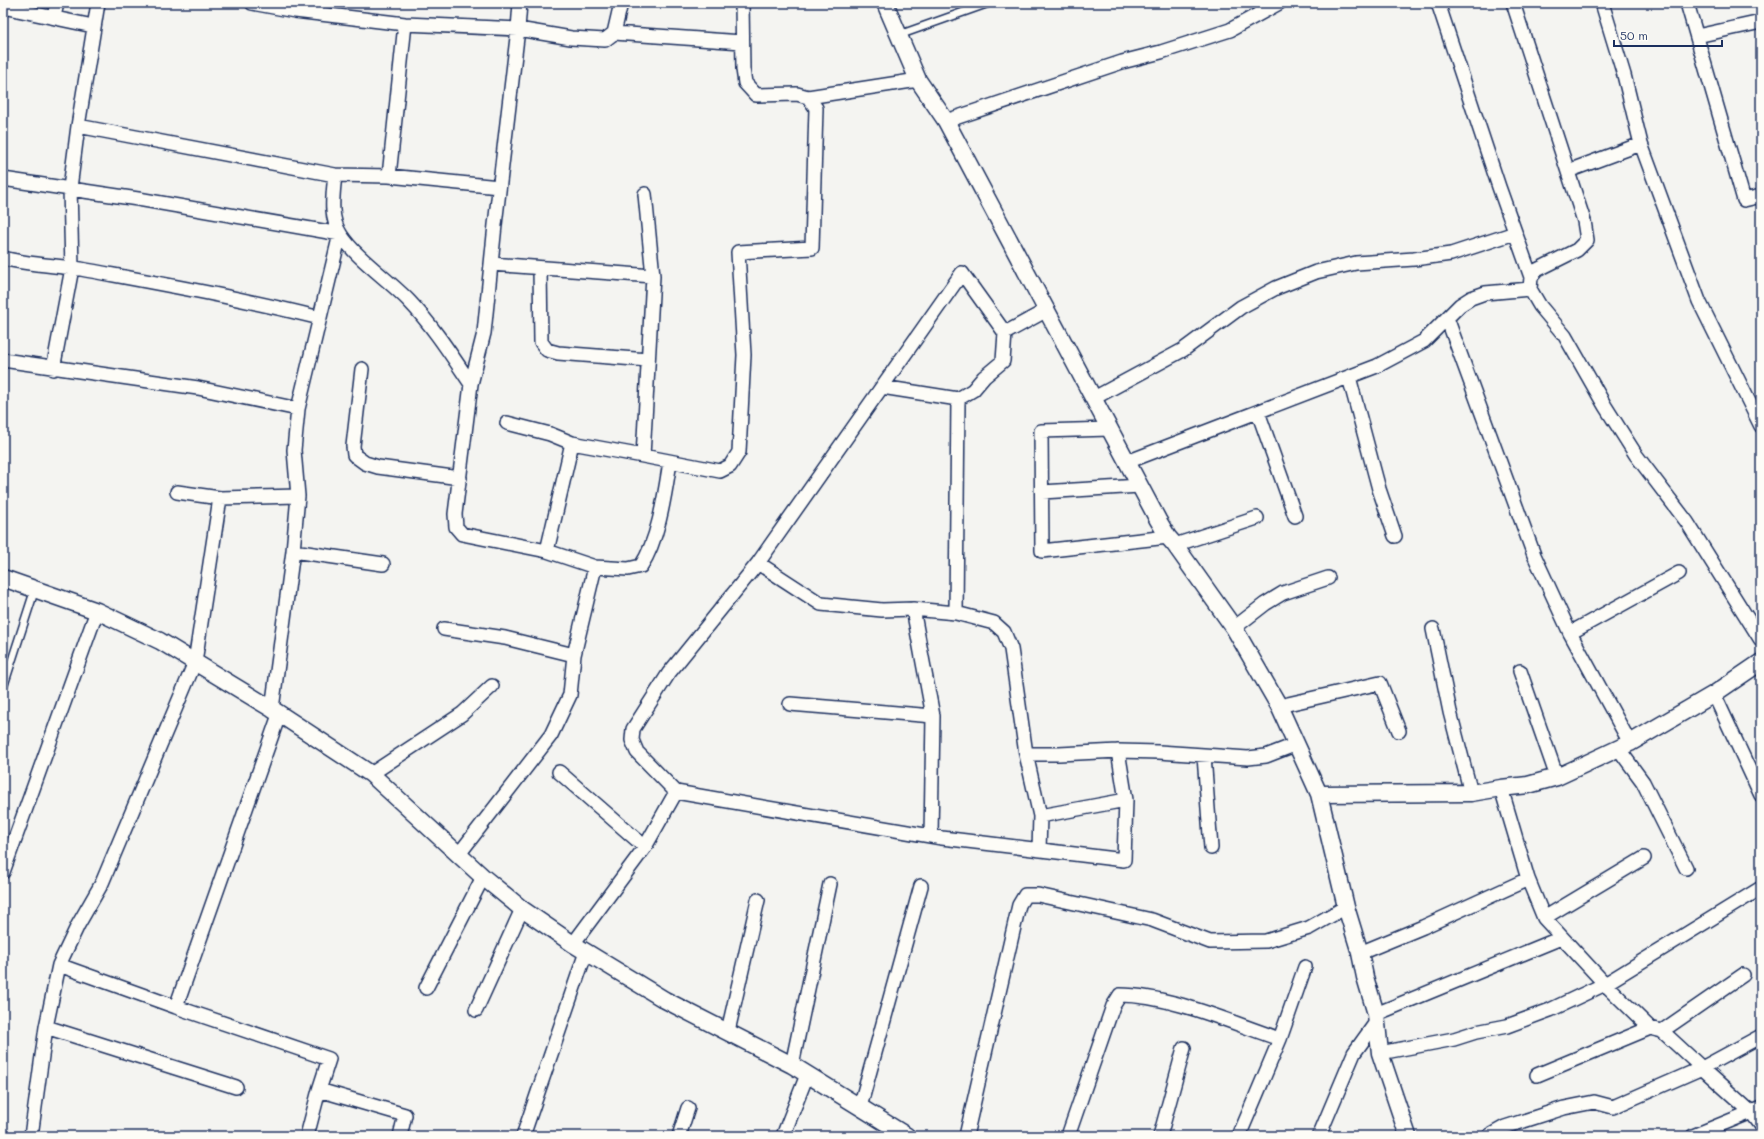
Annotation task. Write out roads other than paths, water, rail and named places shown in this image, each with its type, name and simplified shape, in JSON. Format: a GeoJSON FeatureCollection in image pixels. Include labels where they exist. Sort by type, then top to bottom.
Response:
{"type":"FeatureCollection","features":[{"type":"Feature","properties":{"kind":"street"},"geometry":{"type":"LineString","coordinates":[[54,17],[57,3]]}},
{"type":"Feature","properties":{"kind":"street"},"geometry":{"type":"LineString","coordinates":[[53,368],[72,268],[70,188],[93,26],[98,3]]}},
{"type":"Feature","properties":{"kind":"street"},"geometry":{"type":"LineString","coordinates":[[252,3],[295,11],[405,24],[518,29],[571,38],[604,40],[614,33],[742,42]]}},
{"type":"Feature","properties":{"kind":"street"},"geometry":{"type":"LineString","coordinates":[[520,3],[484,333],[471,384],[455,514],[456,527],[462,534],[546,551],[595,567],[628,569],[642,566],[649,553],[664,495],[670,462]]}},
{"type":"Feature","properties":{"kind":"street"},"geometry":{"type":"LineString","coordinates":[[614,33],[622,3]]}},
{"type":"Feature","properties":{"kind":"street"},"geometry":{"type":"LineString","coordinates":[[742,3],[742,69],[745,83],[756,95],[797,94],[808,97],[918,80]]}},
{"type":"Feature","properties":{"kind":"street"},"geometry":{"type":"LineString","coordinates":[[885,3],[918,80],[946,121],[1140,486],[1171,541],[1234,628],[1279,706],[1320,794],[1346,907],[1360,953],[1364,977],[1376,1018],[1380,1053],[1408,1136]]}},
{"type":"Feature","properties":{"kind":"street"},"geometry":{"type":"LineString","coordinates":[[946,121],[1122,62],[1161,52],[1230,30],[1279,3]]}},
{"type":"Feature","properties":{"kind":"street"},"geometry":{"type":"LineString","coordinates":[[1438,3],[1515,233],[1530,283],[1540,306],[1565,336],[1605,406],[1636,455],[1687,522],[1761,640]]}},
{"type":"Feature","properties":{"kind":"street"},"geometry":{"type":"LineString","coordinates":[[1127,462],[1377,366],[1424,341],[1460,304],[1486,293],[1530,283],[1537,270],[1577,250],[1587,240],[1584,221],[1513,3]]}},
{"type":"Feature","properties":{"kind":"street"},"geometry":{"type":"LineString","coordinates":[[1602,3],[1624,75],[1641,144],[1699,301],[1761,426]]}},
{"type":"Feature","properties":{"kind":"street"},"geometry":{"type":"LineString","coordinates":[[1687,3],[1744,200],[1761,196]]}},
{"type":"Feature","properties":{"kind":"street"},"geometry":{"type":"LineString","coordinates":[[3,7],[93,26]]}},
{"type":"Feature","properties":{"kind":"street"},"geometry":{"type":"LineString","coordinates":[[1697,36],[1761,22]]}},
{"type":"Feature","properties":{"kind":"street"},"geometry":{"type":"LineString","coordinates":[[389,176],[405,24]]}},
{"type":"Feature","properties":{"kind":"street"},"geometry":{"type":"LineString","coordinates":[[507,423],[550,434],[572,443],[670,462],[720,471],[730,466],[739,452],[744,355],[738,252],[812,248],[816,108],[808,97]]}},
{"type":"Feature","properties":{"kind":"street"},"geometry":{"type":"LineString","coordinates":[[78,126],[335,175],[389,176],[499,187]]}},
{"type":"Feature","properties":{"kind":"street"},"geometry":{"type":"LineString","coordinates":[[1568,171],[1641,144]]}},
{"type":"Feature","properties":{"kind":"street"},"geometry":{"type":"LineString","coordinates":[[335,175],[332,202],[335,220],[340,234],[355,252],[410,302],[446,346],[471,384]]}},
{"type":"Feature","properties":{"kind":"street"},"geometry":{"type":"LineString","coordinates":[[3,178],[340,234]]}},
{"type":"Feature","properties":{"kind":"street"},"geometry":{"type":"LineString","coordinates":[[643,456],[653,276],[646,194]]}},
{"type":"Feature","properties":{"kind":"street"},"geometry":{"type":"LineString","coordinates":[[1094,398],[1183,350],[1241,307],[1276,288],[1316,272],[1356,263],[1414,259],[1451,254],[1515,233]]}},
{"type":"Feature","properties":{"kind":"street"},"geometry":{"type":"LineString","coordinates":[[176,1006],[276,712],[298,496],[294,450],[298,409],[340,234]]}},
{"type":"Feature","properties":{"kind":"street"},"geometry":{"type":"LineString","coordinates":[[3,258],[72,268],[271,306],[320,318]]}},
{"type":"Feature","properties":{"kind":"street"},"geometry":{"type":"LineString","coordinates":[[491,264],[653,276]]}},
{"type":"Feature","properties":{"kind":"street"},"geometry":{"type":"LineString","coordinates":[[540,268],[541,342],[547,350],[558,353],[648,360]]}},
{"type":"Feature","properties":{"kind":"street"},"geometry":{"type":"LineString","coordinates":[[882,387],[958,399],[973,390],[984,377],[1003,361],[1005,333],[962,273],[758,563],[669,673],[633,729],[632,740],[637,752],[676,792],[931,836],[1124,860],[1126,800],[1118,751]]}},
{"type":"Feature","properties":{"kind":"street"},"geometry":{"type":"LineString","coordinates":[[1005,333],[1047,310]]}},
{"type":"Feature","properties":{"kind":"street"},"geometry":{"type":"LineString","coordinates":[[1447,318],[1534,555],[1624,745],[1686,868]]}},
{"type":"Feature","properties":{"kind":"street"},"geometry":{"type":"LineString","coordinates":[[3,360],[198,388],[298,409]]}},
{"type":"Feature","properties":{"kind":"street"},"geometry":{"type":"LineString","coordinates":[[362,370],[353,446],[354,454],[365,463],[378,467],[460,478]]}},
{"type":"Feature","properties":{"kind":"street"},"geometry":{"type":"LineString","coordinates":[[1349,377],[1379,489],[1395,536]]}},
{"type":"Feature","properties":{"kind":"street"},"geometry":{"type":"LineString","coordinates":[[956,613],[958,399]]}},
{"type":"Feature","properties":{"kind":"street"},"geometry":{"type":"LineString","coordinates":[[1258,412],[1295,516]]}},
{"type":"Feature","properties":{"kind":"street"},"geometry":{"type":"LineString","coordinates":[[1110,429],[1041,431],[1042,551],[1171,541],[1257,518]]}},
{"type":"Feature","properties":{"kind":"street"},"geometry":{"type":"LineString","coordinates":[[546,551],[572,443]]}},
{"type":"Feature","properties":{"kind":"street"},"geometry":{"type":"LineString","coordinates":[[1042,492],[1140,486]]}},
{"type":"Feature","properties":{"kind":"street"},"geometry":{"type":"LineString","coordinates":[[177,492],[220,498],[298,496]]}},
{"type":"Feature","properties":{"kind":"street"},"geometry":{"type":"LineString","coordinates":[[31,1136],[46,1027],[59,966],[78,925],[102,883],[195,662],[220,498]]}},
{"type":"Feature","properties":{"kind":"street"},"geometry":{"type":"LineString","coordinates":[[293,550],[383,564]]}},
{"type":"Feature","properties":{"kind":"street"},"geometry":{"type":"LineString","coordinates":[[758,563],[821,604],[882,610],[913,609],[956,613],[994,623],[1004,632],[1011,649],[1026,754],[1040,816],[1040,850]]}},
{"type":"Feature","properties":{"kind":"street"},"geometry":{"type":"LineString","coordinates":[[459,854],[551,735],[570,695],[574,655],[595,567]]}},
{"type":"Feature","properties":{"kind":"street"},"geometry":{"type":"LineString","coordinates":[[1570,632],[1679,572]]}},
{"type":"Feature","properties":{"kind":"street"},"geometry":{"type":"LineString","coordinates":[[3,578],[97,611],[160,641],[195,662],[276,712],[371,774],[483,876],[522,908],[580,948],[665,1000],[792,1065],[907,1136]]}},
{"type":"Feature","properties":{"kind":"street"},"geometry":{"type":"LineString","coordinates":[[1234,628],[1265,604],[1283,593],[1328,578]]}},
{"type":"Feature","properties":{"kind":"street"},"geometry":{"type":"LineString","coordinates":[[913,609],[933,716],[931,836]]}},
{"type":"Feature","properties":{"kind":"street"},"geometry":{"type":"LineString","coordinates":[[3,872],[97,611]]}},
{"type":"Feature","properties":{"kind":"street"},"geometry":{"type":"LineString","coordinates":[[444,629],[505,638],[574,655]]}},
{"type":"Feature","properties":{"kind":"street"},"geometry":{"type":"LineString","coordinates":[[1433,629],[1450,712],[1471,793]]}},
{"type":"Feature","properties":{"kind":"street"},"geometry":{"type":"LineString","coordinates":[[1320,794],[1471,793],[1528,785],[1557,777],[1624,745],[1714,694],[1761,662]]}},
{"type":"Feature","properties":{"kind":"street"},"geometry":{"type":"LineString","coordinates":[[1520,670],[1557,777]]}},
{"type":"Feature","properties":{"kind":"street"},"geometry":{"type":"LineString","coordinates":[[1279,706],[1380,683],[1399,731]]}},
{"type":"Feature","properties":{"kind":"street"},"geometry":{"type":"LineString","coordinates":[[371,774],[462,714],[492,686]]}},
{"type":"Feature","properties":{"kind":"street"},"geometry":{"type":"LineString","coordinates":[[1714,694],[1761,795]]}},
{"type":"Feature","properties":{"kind":"street"},"geometry":{"type":"LineString","coordinates":[[790,704],[933,716]]}},
{"type":"Feature","properties":{"kind":"street"},"geometry":{"type":"LineString","coordinates":[[1026,754],[1118,751],[1159,752],[1248,758],[1266,756],[1296,744]]}},
{"type":"Feature","properties":{"kind":"street"},"geometry":{"type":"LineString","coordinates":[[1204,756],[1211,848]]}},
{"type":"Feature","properties":{"kind":"street"},"geometry":{"type":"LineString","coordinates":[[559,772],[645,847]]}},
{"type":"Feature","properties":{"kind":"street"},"geometry":{"type":"LineString","coordinates":[[1501,788],[1528,878],[1544,918],[1605,984],[1702,1068],[1756,1110],[1761,1125]]}},
{"type":"Feature","properties":{"kind":"street"},"geometry":{"type":"LineString","coordinates":[[523,1136],[580,948],[645,847],[676,792]]}},
{"type":"Feature","properties":{"kind":"street"},"geometry":{"type":"LineString","coordinates":[[1040,816],[1126,800]]}},
{"type":"Feature","properties":{"kind":"street"},"geometry":{"type":"LineString","coordinates":[[1544,918],[1644,858]]}},
{"type":"Feature","properties":{"kind":"street"},"geometry":{"type":"LineString","coordinates":[[426,988],[483,876]]}},
{"type":"Feature","properties":{"kind":"street"},"geometry":{"type":"LineString","coordinates":[[1360,953],[1423,927],[1528,878]]}},
{"type":"Feature","properties":{"kind":"street"},"geometry":{"type":"LineString","coordinates":[[792,1065],[830,884]]}},
{"type":"Feature","properties":{"kind":"street"},"geometry":{"type":"LineString","coordinates":[[860,1107],[921,886]]}},
{"type":"Feature","properties":{"kind":"street"},"geometry":{"type":"LineString","coordinates":[[1380,1053],[1454,1039],[1476,1032],[1507,1026],[1550,1010],[1605,984],[1759,893]]}},
{"type":"Feature","properties":{"kind":"street"},"geometry":{"type":"LineString","coordinates":[[966,1136],[1019,905],[1025,895],[1038,895],[1152,920],[1210,942],[1266,941],[1309,928],[1346,907]]}},
{"type":"Feature","properties":{"kind":"street"},"geometry":{"type":"LineString","coordinates":[[728,1031],[758,900]]}},
{"type":"Feature","properties":{"kind":"street"},"geometry":{"type":"LineString","coordinates":[[476,1010],[522,908]]}},
{"type":"Feature","properties":{"kind":"street"},"geometry":{"type":"LineString","coordinates":[[1319,1136],[1354,1053],[1376,1018],[1561,938]]}},
{"type":"Feature","properties":{"kind":"street"},"geometry":{"type":"LineString","coordinates":[[59,966],[329,1059],[307,1136]]}},
{"type":"Feature","properties":{"kind":"street"},"geometry":{"type":"LineString","coordinates":[[1239,1136],[1280,1039],[1305,967]]}},
{"type":"Feature","properties":{"kind":"street"},"geometry":{"type":"LineString","coordinates":[[1536,1075],[1656,1029],[1743,975]]}},
{"type":"Feature","properties":{"kind":"street"},"geometry":{"type":"LineString","coordinates":[[1068,1136],[1113,1006],[1120,995],[1138,995],[1181,1006],[1280,1039]]}},
{"type":"Feature","properties":{"kind":"street"},"geometry":{"type":"LineString","coordinates":[[46,1027],[236,1087]]}},
{"type":"Feature","properties":{"kind":"street"},"geometry":{"type":"LineString","coordinates":[[1489,1136],[1505,1127],[1564,1108],[1594,1102],[1613,1107],[1702,1068],[1761,1036]]}},
{"type":"Feature","properties":{"kind":"street"},"geometry":{"type":"LineString","coordinates":[[1160,1136],[1184,1048]]}},
{"type":"Feature","properties":{"kind":"street"},"geometry":{"type":"LineString","coordinates":[[783,1136],[807,1075]]}},
{"type":"Feature","properties":{"kind":"street"},"geometry":{"type":"LineString","coordinates":[[319,1090],[405,1115],[400,1136]]}},
{"type":"Feature","properties":{"kind":"street"},"geometry":{"type":"LineString","coordinates":[[679,1136],[688,1108]]}},
{"type":"Feature","properties":{"kind":"street"},"geometry":{"type":"LineString","coordinates":[[1693,1136],[1756,1110]]}},
{"type":"Feature","properties":{"kind":"street"},"geometry":{"type":"LineString","coordinates":[[879,1118],[891,1136]]}},
{"type":"Feature","properties":{"kind":"lane"},"geometry":{"type":"LineString","coordinates":[[899,35],[988,3]]}},
{"type":"Feature","properties":{"kind":"lane"},"geometry":{"type":"LineString","coordinates":[[3,688],[35,589]]}}]}
